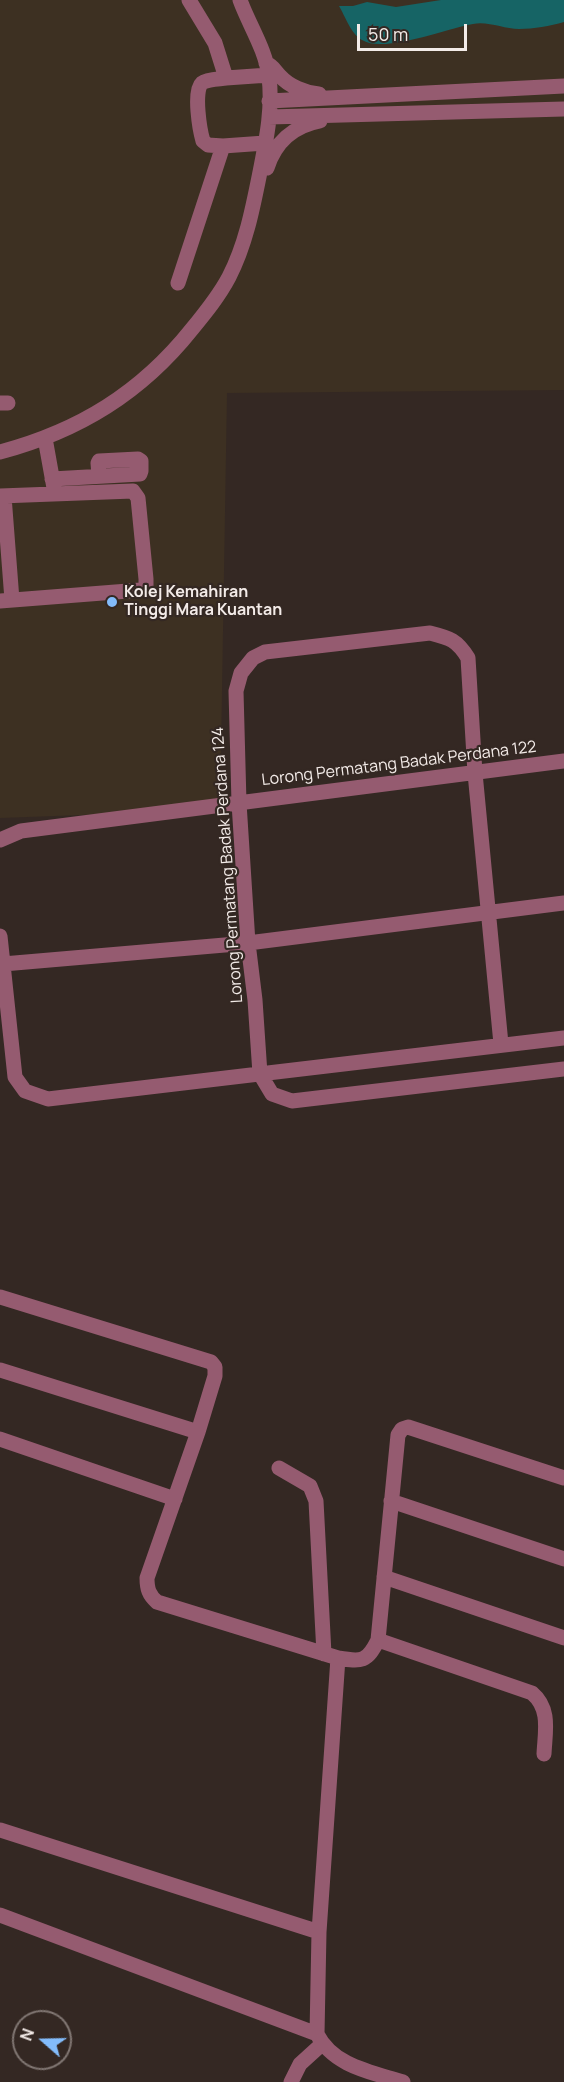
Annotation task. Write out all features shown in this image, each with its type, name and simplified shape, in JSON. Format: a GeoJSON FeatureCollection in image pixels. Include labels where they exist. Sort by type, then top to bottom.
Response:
{"type":"FeatureCollection","features":[{"type":"Feature","properties":{"kind":"street"},"geometry":{"type":"LineString","coordinates":[[189,0],[215,43],[226,78]]}},
{"type":"Feature","properties":{"kind":"street"},"geometry":{"type":"LineString","coordinates":[[0,452],[76,426],[105,410],[132,390],[182,342],[214,302],[229,277],[249,222],[269,117],[267,69],[240,0]]}},
{"type":"Feature","properties":{"kind":"street"},"geometry":{"type":"LineString","coordinates":[[265,143],[223,146],[208,145],[203,141],[199,128],[199,93],[204,81],[267,69],[270,65],[281,78],[294,87],[315,94],[333,94],[337,98]]}},
{"type":"Feature","properties":{"kind":"street"},"geometry":{"type":"LineString","coordinates":[[269,101],[564,86]]}},
{"type":"Feature","properties":{"kind":"street"},"geometry":{"type":"LineString","coordinates":[[269,117],[564,108]]}},
{"type":"Feature","properties":{"kind":"street"},"geometry":{"type":"LineString","coordinates":[[258,179],[266,171],[273,152],[287,136],[310,123],[331,120],[336,116]]}},
{"type":"Feature","properties":{"kind":"street"},"geometry":{"type":"LineString","coordinates":[[178,284],[223,146]]}},
{"type":"Feature","properties":{"kind":"street"},"geometry":{"type":"LineString","coordinates":[[45,438],[53,487]]}},
{"type":"Feature","properties":{"kind":"street"},"geometry":{"type":"LineString","coordinates":[[53,487],[133,491],[136,494],[146,586],[141,590],[6,601],[2,496],[99,476]]}},
{"type":"Feature","properties":{"kind":"street","name":"Lorong Permatang Badak Perdana 124"},"geometry":{"type":"LineString","coordinates":[[260,1074],[248,943],[239,803],[236,691],[242,673],[254,658],[265,652],[430,633],[444,636],[460,645],[468,658],[475,773]]}},
{"type":"Feature","properties":{"kind":"street","name":"Lorong Permatang Badak Perdana 122"},"geometry":{"type":"LineString","coordinates":[[0,840],[21,831],[564,761]]}},
{"type":"Feature","properties":{"kind":"street"},"geometry":{"type":"LineString","coordinates":[[475,773],[501,1044]]}},
{"type":"Feature","properties":{"kind":"street"},"geometry":{"type":"LineString","coordinates":[[3,964],[248,943],[564,903]]}},
{"type":"Feature","properties":{"kind":"street"},"geometry":{"type":"LineString","coordinates":[[0,936],[15,1077],[25,1090],[48,1099],[564,1038]]}},
{"type":"Feature","properties":{"kind":"street"},"geometry":{"type":"LineString","coordinates":[[260,1074],[272,1094],[292,1101],[564,1069]]}},
{"type":"Feature","properties":{"kind":"street"},"geometry":{"type":"LineString","coordinates":[[0,1297],[211,1362],[215,1367],[215,1376],[198,1432],[147,1578],[147,1588],[157,1602],[331,1656],[357,1661],[365,1659],[372,1653],[378,1640],[398,1434],[402,1429],[408,1428],[564,1478]]}},
{"type":"Feature","properties":{"kind":"street"},"geometry":{"type":"LineString","coordinates":[[0,1370],[198,1432]]}},
{"type":"Feature","properties":{"kind":"street"},"geometry":{"type":"LineString","coordinates":[[0,1439],[176,1499]]}},
{"type":"Feature","properties":{"kind":"street"},"geometry":{"type":"LineString","coordinates":[[279,1468],[310,1486],[316,1502],[331,1656],[319,1932],[320,2039],[300,2064],[291,2082]]}},
{"type":"Feature","properties":{"kind":"street"},"geometry":{"type":"LineString","coordinates":[[391,1501],[564,1559]]}},
{"type":"Feature","properties":{"kind":"street"},"geometry":{"type":"LineString","coordinates":[[384,1577],[564,1638]]}},
{"type":"Feature","properties":{"kind":"street"},"geometry":{"type":"LineString","coordinates":[[378,1640],[532,1693],[544,1707],[546,1721],[544,1754]]}},
{"type":"Feature","properties":{"kind":"street"},"geometry":{"type":"LineString","coordinates":[[0,1830],[319,1932]]}},
{"type":"Feature","properties":{"kind":"street"},"geometry":{"type":"LineString","coordinates":[[0,1915],[320,2039],[331,2054],[343,2061],[403,2082]]}},
{"type":"Feature","properties":{"kind":"shaded area","name":"Kolej Kemahiran Tinggi Mara Kuantan"},"geometry":{"type":"Polygon","coordinates":[[[0,0],[564,0],[564,390],[227,393],[220,810],[0,818],[0,0]]]}},
{"type":"Feature","properties":{"kind":"water"},"geometry":{"type":"Polygon","coordinates":[[[441,0],[564,0],[564,22],[519,29],[479,23],[416,39],[385,44],[372,43],[358,37],[339,6],[353,6],[367,2],[396,7],[441,0]]]}},
{"type":"Feature","properties":{"kind":"place","name":"Kolej Kemahiran Tinggi Mara Kuantan"},"geometry":{"type":"Point","coordinates":[112,602]}}]}
